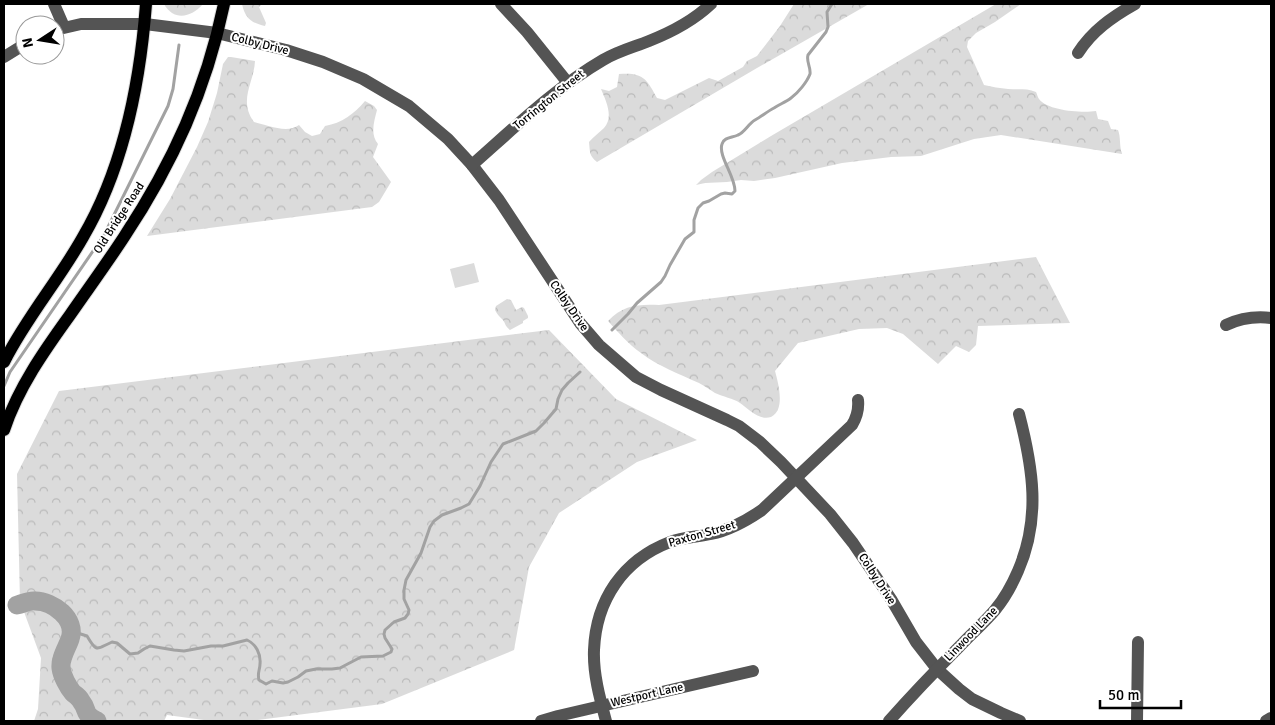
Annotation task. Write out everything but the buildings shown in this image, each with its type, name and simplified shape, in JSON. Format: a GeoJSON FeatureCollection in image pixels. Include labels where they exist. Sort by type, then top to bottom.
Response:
{"type":"FeatureCollection","features":[{"type":"Feature","properties":{"kind":"main road","name":"Old Bridge Road"},"geometry":{"type":"LineString","coordinates":[[4,362],[84,236],[109,184],[131,109],[139,67],[146,4]]}},
{"type":"Feature","properties":{"kind":"main road","name":"Old Bridge Road"},"geometry":{"type":"LineString","coordinates":[[4,430],[20,393],[44,352],[124,237],[164,172],[196,100],[218,33],[224,4]]}},
{"type":"Feature","properties":{"kind":"street"},"geometry":{"type":"LineString","coordinates":[[501,4],[527,32],[568,83]]}},
{"type":"Feature","properties":{"kind":"street","name":"Torrington Street"},"geometry":{"type":"LineString","coordinates":[[472,165],[568,83],[606,58],[679,28],[712,4]]}},
{"type":"Feature","properties":{"kind":"street"},"geometry":{"type":"LineString","coordinates":[[1078,53],[1097,30],[1135,4]]}},
{"type":"Feature","properties":{"kind":"street","name":"Colby Drive"},"geometry":{"type":"LineString","coordinates":[[65,28],[81,24],[145,24],[218,33],[306,56],[363,78],[401,101],[448,139],[472,165],[499,200],[580,323],[599,345],[636,377],[739,426],[771,452],[830,514],[853,543],[891,599],[916,642],[937,669],[972,699],[1020,721]]}},
{"type":"Feature","properties":{"kind":"street"},"geometry":{"type":"LineString","coordinates":[[4,57],[15,50]]}},
{"type":"Feature","properties":{"kind":"street"},"geometry":{"type":"LineString","coordinates":[[1226,324],[1250,317],[1261,316],[1271,318]]}},
{"type":"Feature","properties":{"kind":"street","name":"Paxton Street"},"geometry":{"type":"LineString","coordinates":[[606,721],[601,706],[594,666],[595,634],[605,600],[622,574],[652,550],[671,542],[712,534],[730,528],[762,510],[852,425],[857,418],[858,400]]}},
{"type":"Feature","properties":{"kind":"street","name":"Linwood Lane"},"geometry":{"type":"LineString","coordinates":[[889,721],[995,610],[1014,580],[1028,540],[1033,492],[1027,448],[1019,414]]}},
{"type":"Feature","properties":{"kind":"street"},"geometry":{"type":"LineString","coordinates":[[1136,721],[1138,642]]}},
{"type":"Feature","properties":{"kind":"street","name":"Westport Lane"},"geometry":{"type":"LineString","coordinates":[[541,721],[753,671]]}},
{"type":"Feature","properties":{"kind":"street"},"geometry":{"type":"LineString","coordinates":[[1266,721],[1271,718]]}},
{"type":"Feature","properties":{"kind":"green space"},"geometry":{"type":"Polygon","coordinates":[[[164,4],[203,4],[194,12],[183,16],[168,10],[164,4]]]}},
{"type":"Feature","properties":{"kind":"green space"},"geometry":{"type":"Polygon","coordinates":[[[242,4],[262,4],[259,7],[266,23],[265,26],[249,19],[242,4]]]}},
{"type":"Feature","properties":{"kind":"green space"},"geometry":{"type":"Polygon","coordinates":[[[794,4],[869,4],[597,162],[593,158],[590,153],[589,142],[607,124],[609,114],[601,89],[609,91],[617,87],[619,74],[634,74],[643,78],[657,98],[665,100],[709,78],[718,81],[743,67],[747,61],[757,56],[794,4]]]}},
{"type":"Feature","properties":{"kind":"green space"},"geometry":{"type":"Polygon","coordinates":[[[996,4],[1021,4],[976,33],[968,41],[967,47],[984,85],[1033,91],[1036,92],[1043,103],[1057,109],[1082,112],[1096,111],[1098,119],[1108,121],[1111,129],[1118,130],[1122,154],[1001,135],[974,139],[921,156],[891,157],[842,163],[754,181],[741,180],[696,185],[712,172],[771,136],[996,4]]]}},
{"type":"Feature","properties":{"kind":"green space"},"geometry":{"type":"Polygon","coordinates":[[[228,57],[255,61],[247,99],[249,114],[254,122],[283,129],[294,128],[299,125],[312,136],[320,134],[325,126],[337,123],[347,117],[365,101],[374,106],[377,110],[373,132],[378,144],[373,157],[391,182],[379,202],[372,207],[147,236],[170,199],[197,147],[208,122],[223,64],[228,57]]]}},
{"type":"Feature","properties":{"kind":"green space"},"geometry":{"type":"Polygon","coordinates":[[[1036,257],[1070,323],[978,326],[976,345],[969,352],[956,346],[938,364],[903,334],[887,328],[859,329],[798,343],[775,371],[780,402],[776,413],[767,418],[758,416],[737,401],[715,393],[699,383],[654,362],[623,338],[608,321],[619,312],[638,305],[659,305],[1036,257]]]}},
{"type":"Feature","properties":{"kind":"green space"},"geometry":{"type":"Polygon","coordinates":[[[474,263],[479,282],[455,288],[450,269],[474,263]]]}},
{"type":"Feature","properties":{"kind":"green space"},"geometry":{"type":"Polygon","coordinates":[[[507,299],[511,300],[516,310],[524,308],[528,316],[523,323],[510,330],[495,310],[496,306],[507,299]]]}},
{"type":"Feature","properties":{"kind":"green space"},"geometry":{"type":"Polygon","coordinates":[[[549,330],[616,399],[697,440],[637,462],[559,513],[529,567],[514,650],[382,704],[251,721],[211,721],[167,715],[164,721],[34,721],[38,709],[41,658],[20,601],[17,474],[59,391],[549,330]]]}},
{"type":"Feature","properties":{"kind":"waterway"},"geometry":{"type":"LineString","coordinates":[[612,330],[637,303],[661,282],[685,239],[694,232],[694,220],[698,208],[703,203],[721,194],[732,194],[735,191],[722,154],[723,142],[740,134],[753,122],[789,99],[802,87],[810,74],[808,55],[826,32],[828,27],[827,12],[832,4]]}},
{"type":"Feature","properties":{"kind":"waterway"},"geometry":{"type":"LineString","coordinates":[[4,386],[10,372],[104,235],[168,106],[173,89],[179,45]]}},
{"type":"Feature","properties":{"kind":"waterway"},"geometry":{"type":"LineString","coordinates":[[71,631],[87,636],[97,648],[112,642],[117,643],[130,654],[138,653],[150,646],[184,651],[211,646],[223,646],[247,640],[253,644],[259,653],[259,680],[266,684],[272,681],[288,682],[306,671],[340,668],[361,657],[383,656],[391,652],[392,649],[385,638],[385,630],[394,622],[405,618],[408,614],[409,610],[404,599],[406,580],[421,553],[434,521],[442,515],[469,504],[491,462],[503,444],[536,431],[556,409],[562,390],[580,372]]}},
{"type":"Feature","properties":{"kind":"waterway"},"geometry":{"type":"LineString","coordinates":[[17,605],[30,601],[42,602],[56,608],[67,618],[71,632],[61,664],[64,678],[69,688],[83,704],[87,714],[97,721]]}}]}
